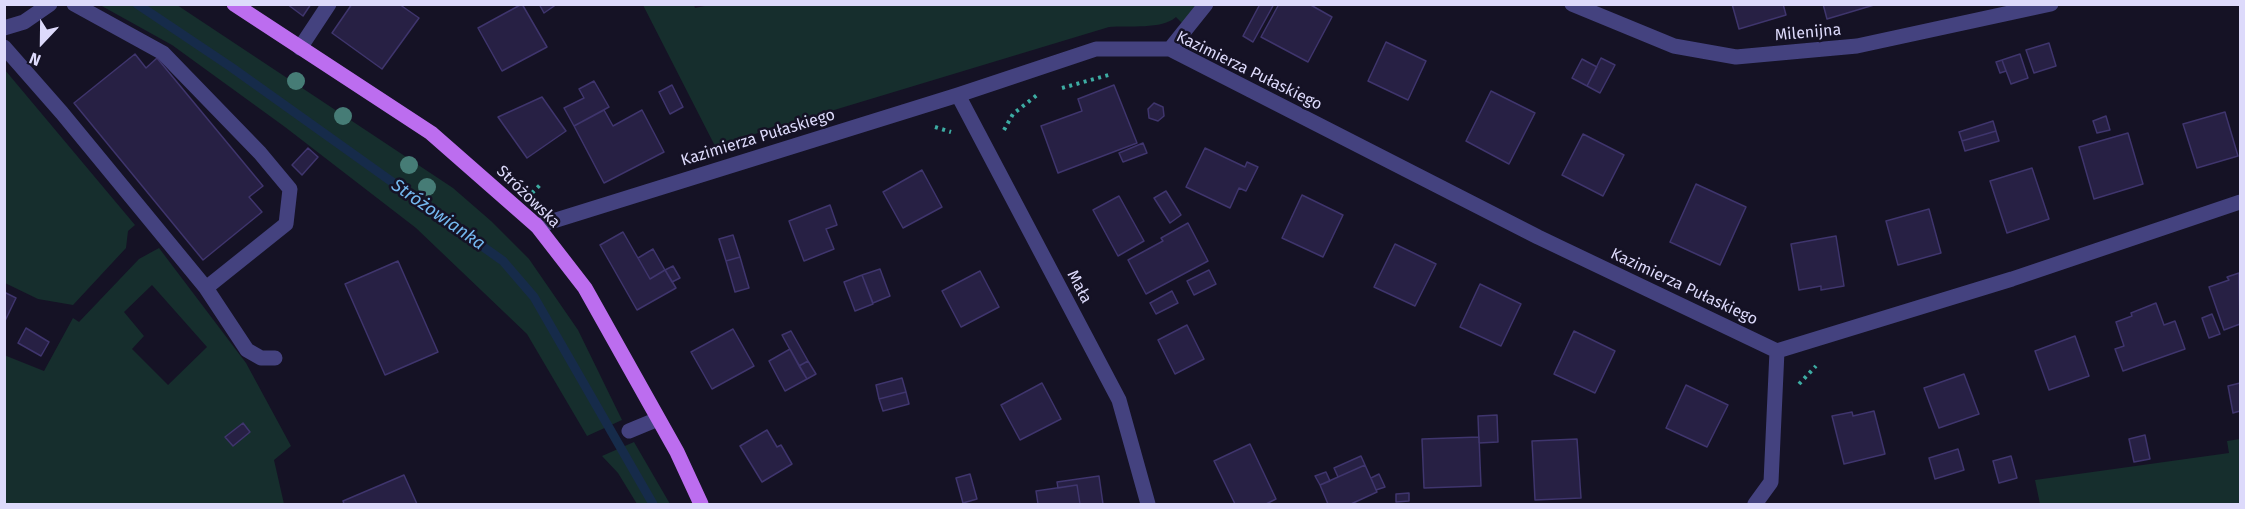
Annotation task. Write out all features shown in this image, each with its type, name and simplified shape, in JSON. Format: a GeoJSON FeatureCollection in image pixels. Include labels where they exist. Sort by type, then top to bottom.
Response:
{"type":"FeatureCollection","features":[{"type":"Feature","properties":{"kind":"main road","name":"Stróżowska"},"geometry":{"type":"LineString","coordinates":[[234,4],[431,133],[537,226],[585,288],[677,452],[701,504]]}},
{"type":"Feature","properties":{"kind":"street"},"geometry":{"type":"LineString","coordinates":[[4,28],[24,22],[50,4]]}},
{"type":"Feature","properties":{"kind":"street"},"geometry":{"type":"LineString","coordinates":[[74,4],[163,53],[260,153],[290,189],[286,224],[206,288]]}},
{"type":"Feature","properties":{"kind":"street"},"geometry":{"type":"LineString","coordinates":[[300,48],[329,4]]}},
{"type":"Feature","properties":{"kind":"street"},"geometry":{"type":"LineString","coordinates":[[1170,49],[1206,4]]}},
{"type":"Feature","properties":{"kind":"street","name":"Milenijna"},"geometry":{"type":"LineString","coordinates":[[1572,4],[1674,45],[1736,57],[1857,46],[2051,4]]}},
{"type":"Feature","properties":{"kind":"street"},"geometry":{"type":"LineString","coordinates":[[4,47],[63,113],[206,288],[247,350],[261,358],[275,358]]}},
{"type":"Feature","properties":{"kind":"street","name":"Kazimierza Pułaskiego"},"geometry":{"type":"LineString","coordinates":[[537,226],[958,95],[1096,49],[1170,49],[1581,258],[1777,351]]}},
{"type":"Feature","properties":{"kind":"street","name":"Mała"},"geometry":{"type":"LineString","coordinates":[[958,95],[1119,400],[1148,504]]}},
{"type":"Feature","properties":{"kind":"street"},"geometry":{"type":"LineString","coordinates":[[1755,504],[1771,482],[1777,351],[2012,279],[2241,202]]}},
{"type":"Feature","properties":{"kind":"street"},"geometry":{"type":"LineString","coordinates":[[629,431],[658,419]]}},
{"type":"Feature","properties":{"kind":"path"},"geometry":{"type":"LineString","coordinates":[[1060,88],[1116,73]]}},
{"type":"Feature","properties":{"kind":"path"},"geometry":{"type":"LineString","coordinates":[[1002,134],[1013,114],[1037,95],[1048,92]]}},
{"type":"Feature","properties":{"kind":"path"},"geometry":{"type":"LineString","coordinates":[[924,129],[935,127],[955,135]]}},
{"type":"Feature","properties":{"kind":"path"},"geometry":{"type":"LineString","coordinates":[[531,195],[542,183]]}},
{"type":"Feature","properties":{"kind":"green space"},"geometry":{"type":"Polygon","coordinates":[[[714,4],[1199,5],[1183,24],[1176,17],[1162,24],[1109,27],[715,146],[643,5],[694,5],[695,8],[714,4]]]}},
{"type":"Feature","properties":{"kind":"green space"},"geometry":{"type":"Polygon","coordinates":[[[100,5],[177,5],[453,188],[491,221],[529,259],[578,330],[622,420],[587,436],[527,334],[416,228],[285,127],[172,45],[100,5]]]}},
{"type":"Feature","properties":{"kind":"green space"},"geometry":{"type":"Polygon","coordinates":[[[5,70],[135,225],[128,231],[126,248],[73,305],[38,299],[5,283],[5,70]]]}},
{"type":"Feature","properties":{"kind":"green space"},"geometry":{"type":"Polygon","coordinates":[[[159,248],[246,363],[291,446],[274,460],[284,504],[5,504],[4,355],[44,371],[73,318],[79,322],[139,259],[159,248]],[[152,285],[124,312],[144,336],[132,349],[168,385],[207,347],[152,285]]]}},
{"type":"Feature","properties":{"kind":"green space"},"geometry":{"type":"Polygon","coordinates":[[[2240,439],[2240,504],[2040,504],[2035,480],[2229,453],[2227,441],[2240,439]]]}},
{"type":"Feature","properties":{"kind":"green space"},"geometry":{"type":"Polygon","coordinates":[[[634,442],[670,504],[637,504],[618,473],[602,456],[634,442]]]}},
{"type":"Feature","properties":{"kind":"building"},"geometry":{"type":"Polygon","coordinates":[[[287,4],[311,4],[303,16],[287,4]]]}},
{"type":"Feature","properties":{"kind":"building"},"geometry":{"type":"Polygon","coordinates":[[[352,4],[399,4],[419,18],[382,69],[332,33],[352,4]]]}},
{"type":"Feature","properties":{"kind":"building"},"geometry":{"type":"Polygon","coordinates":[[[522,4],[547,47],[502,71],[478,28],[522,4]]]}},
{"type":"Feature","properties":{"kind":"building"},"geometry":{"type":"Polygon","coordinates":[[[539,4],[557,4],[544,13],[539,4]]]}},
{"type":"Feature","properties":{"kind":"building"},"geometry":{"type":"Polygon","coordinates":[[[1260,4],[1274,4],[1253,42],[1243,36],[1260,4]]]}},
{"type":"Feature","properties":{"kind":"building"},"geometry":{"type":"Polygon","coordinates":[[[1279,4],[1309,4],[1332,17],[1308,62],[1261,37],[1279,4]]]}},
{"type":"Feature","properties":{"kind":"building"},"geometry":{"type":"Polygon","coordinates":[[[1732,4],[1783,4],[1786,15],[1739,29],[1732,4]]]}},
{"type":"Feature","properties":{"kind":"building"},"geometry":{"type":"Polygon","coordinates":[[[1823,4],[1874,4],[1874,5],[1827,19],[1823,4]]]}},
{"type":"Feature","properties":{"kind":"building"},"geometry":{"type":"Polygon","coordinates":[[[1386,42],[1426,61],[1408,100],[1368,81],[1386,42]]]}},
{"type":"Feature","properties":{"kind":"building"},"geometry":{"type":"Polygon","coordinates":[[[2049,43],[2056,66],[2034,73],[2026,50],[2049,43]]]}},
{"type":"Feature","properties":{"kind":"building"},"geometry":{"type":"Polygon","coordinates":[[[135,54],[146,68],[157,58],[263,186],[249,197],[262,212],[203,260],[74,103],[135,54]]]}},
{"type":"Feature","properties":{"kind":"building"},"geometry":{"type":"Polygon","coordinates":[[[2020,54],[2028,78],[2011,84],[2002,60],[2020,54]]]}},
{"type":"Feature","properties":{"kind":"building"},"geometry":{"type":"Polygon","coordinates":[[[1601,58],[1615,65],[1600,93],[1587,86],[1601,58]]]}},
{"type":"Feature","properties":{"kind":"building"},"geometry":{"type":"Polygon","coordinates":[[[1582,59],[1597,67],[1587,86],[1572,78],[1582,59]]]}},
{"type":"Feature","properties":{"kind":"building"},"geometry":{"type":"Polygon","coordinates":[[[2002,60],[2006,71],[2000,73],[1996,62],[2002,60]]]}},
{"type":"Feature","properties":{"kind":"building"},"geometry":{"type":"Polygon","coordinates":[[[594,81],[609,107],[574,126],[564,108],[584,98],[579,89],[594,81]]]}},
{"type":"Feature","properties":{"kind":"building"},"geometry":{"type":"Polygon","coordinates":[[[672,85],[683,107],[670,114],[659,92],[672,85]]]}},
{"type":"Feature","properties":{"kind":"building"},"geometry":{"type":"Polygon","coordinates":[[[1114,85],[1137,143],[1058,173],[1041,126],[1082,111],[1078,99],[1114,85]]]}},
{"type":"Feature","properties":{"kind":"building"},"geometry":{"type":"Polygon","coordinates":[[[1491,91],[1535,113],[1509,164],[1466,141],[1491,91]]]}},
{"type":"Feature","properties":{"kind":"building"},"geometry":{"type":"Polygon","coordinates":[[[542,97],[566,131],[527,158],[498,117],[542,97]]]}},
{"type":"Feature","properties":{"kind":"building"},"geometry":{"type":"Polygon","coordinates":[[[1154,103],[1163,107],[1164,116],[1158,121],[1149,118],[1148,109],[1154,103]]]}},
{"type":"Feature","properties":{"kind":"building"},"geometry":{"type":"Polygon","coordinates":[[[604,110],[613,126],[642,110],[664,152],[604,183],[574,126],[604,110]]]}},
{"type":"Feature","properties":{"kind":"building"},"geometry":{"type":"Polygon","coordinates":[[[2225,112],[2238,156],[2197,168],[2183,124],[2225,112]]]}},
{"type":"Feature","properties":{"kind":"building"},"geometry":{"type":"Polygon","coordinates":[[[2106,116],[2110,130],[2097,133],[2093,121],[2106,116]]]}},
{"type":"Feature","properties":{"kind":"building"},"geometry":{"type":"Polygon","coordinates":[[[1993,121],[1996,131],[1962,141],[1959,132],[1993,121]]]}},
{"type":"Feature","properties":{"kind":"building"},"geometry":{"type":"Polygon","coordinates":[[[1996,131],[1999,141],[1965,151],[1962,141],[1996,131]]]}},
{"type":"Feature","properties":{"kind":"building"},"geometry":{"type":"Polygon","coordinates":[[[2128,133],[2143,184],[2094,199],[2079,147],[2128,133]]]}},
{"type":"Feature","properties":{"kind":"building"},"geometry":{"type":"Polygon","coordinates":[[[1583,134],[1624,155],[1603,196],[1562,175],[1583,134]]]}},
{"type":"Feature","properties":{"kind":"building"},"geometry":{"type":"Polygon","coordinates":[[[1143,143],[1147,153],[1123,162],[1119,153],[1143,143]]]}},
{"type":"Feature","properties":{"kind":"building"},"geometry":{"type":"Polygon","coordinates":[[[308,148],[318,157],[302,175],[292,165],[308,148]]]}},
{"type":"Feature","properties":{"kind":"building"},"geometry":{"type":"Polygon","coordinates":[[[1205,148],[1245,167],[1247,162],[1258,167],[1246,191],[1239,188],[1230,208],[1186,187],[1205,148]]]}},
{"type":"Feature","properties":{"kind":"building"},"geometry":{"type":"Polygon","coordinates":[[[2032,168],[2049,219],[2007,233],[1990,181],[2032,168]]]}},
{"type":"Feature","properties":{"kind":"building"},"geometry":{"type":"Polygon","coordinates":[[[922,170],[942,207],[903,228],[883,192],[922,170]]]}},
{"type":"Feature","properties":{"kind":"building"},"geometry":{"type":"Polygon","coordinates":[[[1696,184],[1746,207],[1720,265],[1670,242],[1696,184]]]}},
{"type":"Feature","properties":{"kind":"building"},"geometry":{"type":"Polygon","coordinates":[[[1166,191],[1181,215],[1170,223],[1154,198],[1166,191]]]}},
{"type":"Feature","properties":{"kind":"building"},"geometry":{"type":"Polygon","coordinates":[[[1302,195],[1343,215],[1323,257],[1282,238],[1302,195]]]}},
{"type":"Feature","properties":{"kind":"building"},"geometry":{"type":"Polygon","coordinates":[[[1119,196],[1144,241],[1118,256],[1093,210],[1119,196]]]}},
{"type":"Feature","properties":{"kind":"building"},"geometry":{"type":"Polygon","coordinates":[[[830,205],[837,225],[826,229],[834,249],[804,261],[789,221],[830,205]]]}},
{"type":"Feature","properties":{"kind":"building"},"geometry":{"type":"Polygon","coordinates":[[[1929,209],[1941,253],[1898,265],[1886,221],[1929,209]]]}},
{"type":"Feature","properties":{"kind":"building"},"geometry":{"type":"Polygon","coordinates":[[[1188,223],[1208,261],[1146,294],[1128,260],[1163,241],[1161,238],[1188,223]]]}},
{"type":"Feature","properties":{"kind":"building"},"geometry":{"type":"Polygon","coordinates":[[[623,232],[650,279],[665,270],[676,288],[637,310],[600,245],[623,232]]]}},
{"type":"Feature","properties":{"kind":"building"},"geometry":{"type":"Polygon","coordinates":[[[733,235],[740,257],[726,261],[719,239],[733,235]]]}},
{"type":"Feature","properties":{"kind":"building"},"geometry":{"type":"Polygon","coordinates":[[[1836,236],[1844,286],[1821,290],[1821,286],[1799,290],[1791,244],[1836,236]]]}},
{"type":"Feature","properties":{"kind":"building"},"geometry":{"type":"Polygon","coordinates":[[[1395,244],[1436,264],[1415,306],[1374,287],[1395,244]]]}},
{"type":"Feature","properties":{"kind":"building"},"geometry":{"type":"Polygon","coordinates":[[[653,249],[665,270],[650,279],[638,258],[653,249]]]}},
{"type":"Feature","properties":{"kind":"building"},"geometry":{"type":"Polygon","coordinates":[[[740,257],[749,288],[735,292],[726,261],[740,257]]]}},
{"type":"Feature","properties":{"kind":"building"},"geometry":{"type":"Polygon","coordinates":[[[398,261],[438,352],[385,375],[345,284],[398,261]]]}},
{"type":"Feature","properties":{"kind":"building"},"geometry":{"type":"Polygon","coordinates":[[[673,266],[680,278],[672,282],[665,270],[673,266]]]}},
{"type":"Feature","properties":{"kind":"building"},"geometry":{"type":"Polygon","coordinates":[[[880,269],[890,296],[873,303],[862,275],[880,269]]]}},
{"type":"Feature","properties":{"kind":"building"},"geometry":{"type":"Polygon","coordinates":[[[1209,270],[1216,284],[1194,295],[1187,281],[1209,270]]]}},
{"type":"Feature","properties":{"kind":"building"},"geometry":{"type":"Polygon","coordinates":[[[980,271],[999,307],[961,327],[942,291],[980,271]]]}},
{"type":"Feature","properties":{"kind":"building"},"geometry":{"type":"Polygon","coordinates":[[[2239,273],[2240,324],[2224,330],[2209,287],[2229,280],[2227,277],[2239,273]]]}},
{"type":"Feature","properties":{"kind":"building"},"geometry":{"type":"Polygon","coordinates":[[[862,275],[873,304],[855,311],[844,282],[862,275]]]}},
{"type":"Feature","properties":{"kind":"building"},"geometry":{"type":"Polygon","coordinates":[[[1480,284],[1521,304],[1501,346],[1460,327],[1480,284]]]}},
{"type":"Feature","properties":{"kind":"building"},"geometry":{"type":"Polygon","coordinates":[[[1172,291],[1178,303],[1156,314],[1150,303],[1172,291]]]}},
{"type":"Feature","properties":{"kind":"building"},"geometry":{"type":"Polygon","coordinates":[[[4,292],[16,298],[4,323],[4,292]]]}},
{"type":"Feature","properties":{"kind":"building"},"geometry":{"type":"Polygon","coordinates":[[[2156,303],[2164,325],[2175,321],[2185,349],[2123,371],[2115,349],[2124,346],[2116,322],[2156,303]]]}},
{"type":"Feature","properties":{"kind":"building"},"geometry":{"type":"Polygon","coordinates":[[[2212,314],[2220,334],[2209,338],[2202,318],[2212,314]]]}},
{"type":"Feature","properties":{"kind":"building"},"geometry":{"type":"Polygon","coordinates":[[[1187,325],[1204,359],[1175,374],[1158,340],[1187,325]]]}},
{"type":"Feature","properties":{"kind":"building"},"geometry":{"type":"Polygon","coordinates":[[[26,328],[49,342],[41,356],[18,343],[26,328]]]}},
{"type":"Feature","properties":{"kind":"building"},"geometry":{"type":"Polygon","coordinates":[[[733,329],[754,366],[712,389],[691,352],[733,329]]]}},
{"type":"Feature","properties":{"kind":"building"},"geometry":{"type":"Polygon","coordinates":[[[791,331],[808,361],[799,366],[782,335],[791,331]]]}},
{"type":"Feature","properties":{"kind":"building"},"geometry":{"type":"Polygon","coordinates":[[[1574,331],[1615,351],[1595,393],[1554,374],[1574,331]]]}},
{"type":"Feature","properties":{"kind":"building"},"geometry":{"type":"Polygon","coordinates":[[[2075,336],[2089,376],[2049,390],[2035,351],[2075,336]]]}},
{"type":"Feature","properties":{"kind":"building"},"geometry":{"type":"Polygon","coordinates":[[[790,349],[807,379],[785,391],[769,361],[790,349]]]}},
{"type":"Feature","properties":{"kind":"building"},"geometry":{"type":"Polygon","coordinates":[[[808,361],[816,374],[807,379],[799,366],[808,361]]]}},
{"type":"Feature","properties":{"kind":"building"},"geometry":{"type":"Polygon","coordinates":[[[1964,374],[1979,414],[1939,428],[1924,388],[1964,374]]]}},
{"type":"Feature","properties":{"kind":"building"},"geometry":{"type":"Polygon","coordinates":[[[902,378],[906,392],[879,399],[876,385],[902,378]]]}},
{"type":"Feature","properties":{"kind":"building"},"geometry":{"type":"Polygon","coordinates":[[[1042,383],[1061,419],[1020,440],[1001,405],[1042,383]]]}},
{"type":"Feature","properties":{"kind":"building"},"geometry":{"type":"Polygon","coordinates":[[[2240,383],[2240,411],[2233,413],[2228,386],[2240,383]]]}},
{"type":"Feature","properties":{"kind":"building"},"geometry":{"type":"Polygon","coordinates":[[[1686,385],[1728,405],[1707,447],[1666,428],[1686,385]]]}},
{"type":"Feature","properties":{"kind":"building"},"geometry":{"type":"Polygon","coordinates":[[[906,392],[909,404],[883,411],[879,399],[906,392]]]}},
{"type":"Feature","properties":{"kind":"building"},"geometry":{"type":"Polygon","coordinates":[[[1874,411],[1885,454],[1844,464],[1832,416],[1852,412],[1853,416],[1874,411]]]}},
{"type":"Feature","properties":{"kind":"building"},"geometry":{"type":"Polygon","coordinates":[[[1497,415],[1498,442],[1479,443],[1478,416],[1497,415]]]}},
{"type":"Feature","properties":{"kind":"building"},"geometry":{"type":"Polygon","coordinates":[[[243,423],[250,432],[233,446],[225,437],[243,423]]]}},
{"type":"Feature","properties":{"kind":"building"},"geometry":{"type":"Polygon","coordinates":[[[767,430],[777,447],[781,445],[792,464],[762,482],[740,446],[767,430]]]}},
{"type":"Feature","properties":{"kind":"building"},"geometry":{"type":"Polygon","coordinates":[[[2145,435],[2150,459],[2134,462],[2129,439],[2145,435]]]}},
{"type":"Feature","properties":{"kind":"building"},"geometry":{"type":"Polygon","coordinates":[[[1479,437],[1481,486],[1424,488],[1422,439],[1479,437]]]}},
{"type":"Feature","properties":{"kind":"building"},"geometry":{"type":"Polygon","coordinates":[[[1577,439],[1581,498],[1535,500],[1532,441],[1577,439]]]}},
{"type":"Feature","properties":{"kind":"building"},"geometry":{"type":"Polygon","coordinates":[[[1250,444],[1276,499],[1266,504],[1235,504],[1214,461],[1250,444]]]}},
{"type":"Feature","properties":{"kind":"building"},"geometry":{"type":"Polygon","coordinates":[[[1958,449],[1964,470],[1935,479],[1929,458],[1958,449]]]}},
{"type":"Feature","properties":{"kind":"building"},"geometry":{"type":"Polygon","coordinates":[[[1361,456],[1365,465],[1338,477],[1334,468],[1361,456]]]}},
{"type":"Feature","properties":{"kind":"building"},"geometry":{"type":"Polygon","coordinates":[[[2011,456],[2017,478],[1999,483],[1993,461],[2011,456]]]}},
{"type":"Feature","properties":{"kind":"building"},"geometry":{"type":"Polygon","coordinates":[[[1365,465],[1377,492],[1351,504],[1328,504],[1320,485],[1365,465]]]}},
{"type":"Feature","properties":{"kind":"building"},"geometry":{"type":"Polygon","coordinates":[[[1326,472],[1330,481],[1320,485],[1315,476],[1326,472]]]}},
{"type":"Feature","properties":{"kind":"building"},"geometry":{"type":"Polygon","coordinates":[[[970,474],[977,499],[963,503],[956,478],[970,474]]]}},
{"type":"Feature","properties":{"kind":"building"},"geometry":{"type":"Polygon","coordinates":[[[1379,474],[1385,487],[1376,490],[1371,478],[1379,474]]]}},
{"type":"Feature","properties":{"kind":"building"},"geometry":{"type":"Polygon","coordinates":[[[404,475],[417,504],[344,504],[343,501],[404,475]]]}},
{"type":"Feature","properties":{"kind":"building"},"geometry":{"type":"Polygon","coordinates":[[[1099,476],[1103,504],[1080,504],[1077,485],[1058,488],[1057,482],[1099,476]]]}},
{"type":"Feature","properties":{"kind":"building"},"geometry":{"type":"Polygon","coordinates":[[[1077,485],[1080,504],[1038,504],[1036,491],[1077,485]]]}},
{"type":"Feature","properties":{"kind":"building"},"geometry":{"type":"Polygon","coordinates":[[[1409,493],[1409,501],[1396,502],[1396,494],[1409,493]]]}},
{"type":"Feature","properties":{"kind":"waterway","name":"Stróżowianka"},"geometry":{"type":"LineString","coordinates":[[137,4],[231,67],[503,261],[534,297],[653,504]]}}]}
